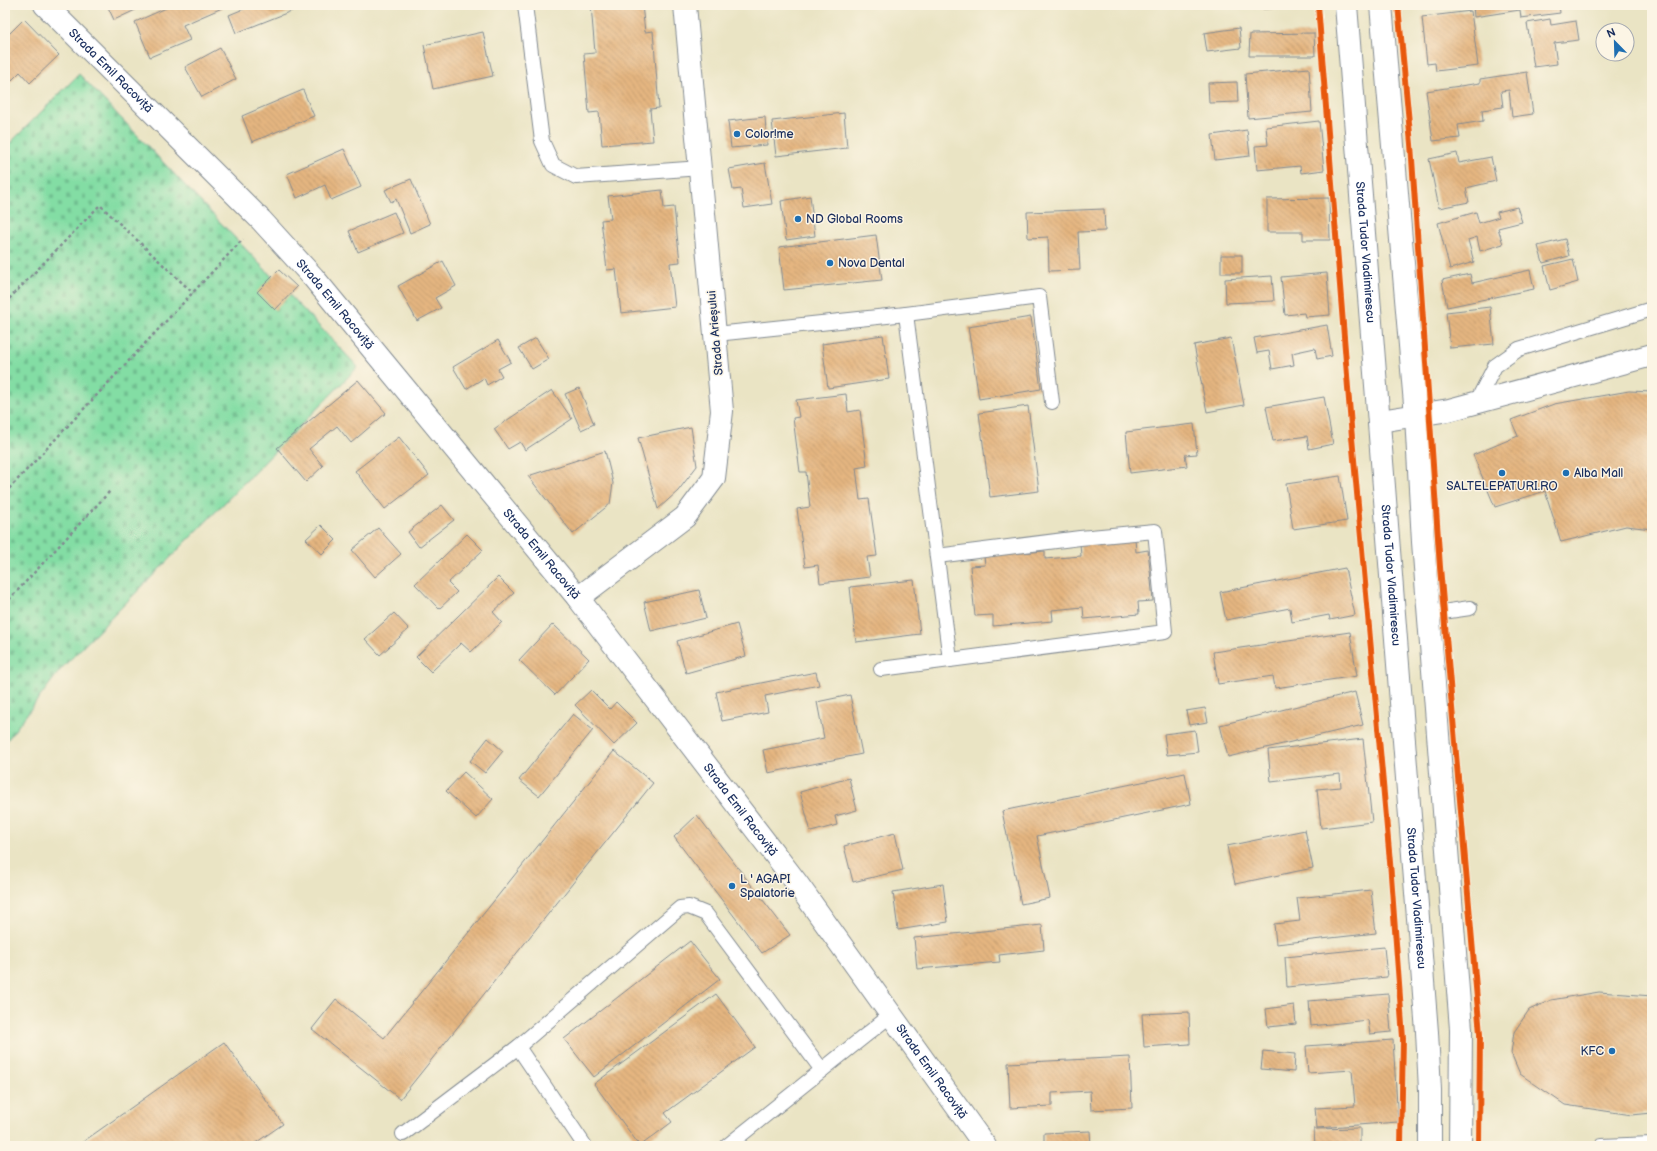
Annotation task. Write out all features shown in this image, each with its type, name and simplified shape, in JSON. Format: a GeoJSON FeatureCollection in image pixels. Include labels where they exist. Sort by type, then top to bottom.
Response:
{"type":"FeatureCollection","features":[{"type":"Feature","properties":{"kind":"street","name":"Strada Emil Racoviță"},"geometry":{"type":"LineString","coordinates":[[45,5],[261,220],[313,277],[578,598],[796,882],[985,1146]]}},
{"type":"Feature","properties":{"kind":"street","name":"Strada Arieșului"},"geometry":{"type":"LineString","coordinates":[[578,598],[685,517],[714,478],[722,411],[685,5]]}},
{"type":"Feature","properties":{"kind":"street","name":"Strada Tudor Vladimirescu"},"geometry":{"type":"LineString","coordinates":[[1346,5],[1429,1052],[1430,1146]]}},
{"type":"Feature","properties":{"kind":"street"},"geometry":{"type":"LineString","coordinates":[[1382,5],[1416,416],[1429,614],[1461,1029],[1460,1146]]}},
{"type":"Feature","properties":{"kind":"street"},"geometry":{"type":"LineString","coordinates":[[1380,421],[1449,410],[1652,355]]}},
{"type":"Feature","properties":{"kind":"lane"},"geometry":{"type":"LineString","coordinates":[[525,5],[542,142],[554,165],[576,177],[701,168]]}},
{"type":"Feature","properties":{"kind":"lane"},"geometry":{"type":"LineString","coordinates":[[716,334],[906,314],[1039,297],[1052,402]]}},
{"type":"Feature","properties":{"kind":"lane"},"geometry":{"type":"LineString","coordinates":[[1478,401],[1495,366],[1519,349],[1652,308]]}},
{"type":"Feature","properties":{"kind":"lane"},"geometry":{"type":"LineString","coordinates":[[906,314],[950,660]]}},
{"type":"Feature","properties":{"kind":"lane"},"geometry":{"type":"LineString","coordinates":[[881,669],[1165,632],[1155,531],[1080,538],[937,556]]}},
{"type":"Feature","properties":{"kind":"lane"},"geometry":{"type":"LineString","coordinates":[[1429,614],[1470,608]]}},
{"type":"Feature","properties":{"kind":"lane"},"geometry":{"type":"LineString","coordinates":[[403,1134],[518,1047],[680,908],[689,907],[706,914],[822,1070]]}},
{"type":"Feature","properties":{"kind":"lane"},"geometry":{"type":"LineString","coordinates":[[727,1146],[891,1015]]}},
{"type":"Feature","properties":{"kind":"lane"},"geometry":{"type":"LineString","coordinates":[[518,1047],[585,1146]]}},
{"type":"Feature","properties":{"kind":"lane"},"geometry":{"type":"LineString","coordinates":[[1602,1146],[1652,1144]]}},
{"type":"Feature","properties":{"kind":"path"},"geometry":{"type":"LineString","coordinates":[[5,303],[100,205],[193,293]]}},
{"type":"Feature","properties":{"kind":"path"},"geometry":{"type":"LineString","coordinates":[[5,494],[261,220]]}},
{"type":"Feature","properties":{"kind":"path"},"geometry":{"type":"LineString","coordinates":[[5,604],[111,490]]}},
{"type":"Feature","properties":{"kind":"green space"},"geometry":{"type":"Polygon","coordinates":[[[79,74],[358,367],[61,669],[5,743],[5,148],[79,74]]]}},
{"type":"Feature","properties":{"kind":"building"},"geometry":{"type":"Polygon","coordinates":[[[107,5],[146,5],[114,20],[107,5]]]}},
{"type":"Feature","properties":{"kind":"building"},"geometry":{"type":"Polygon","coordinates":[[[173,5],[221,5],[222,8],[183,25],[190,40],[150,57],[135,22],[173,5]]]}},
{"type":"Feature","properties":{"kind":"building"},"geometry":{"type":"Polygon","coordinates":[[[253,5],[292,5],[294,10],[236,33],[229,15],[253,5]]]}},
{"type":"Feature","properties":{"kind":"building"},"geometry":{"type":"Polygon","coordinates":[[[591,5],[642,5],[645,32],[653,31],[659,108],[650,109],[653,141],[602,145],[599,112],[589,113],[584,54],[595,53],[591,5]]]}},
{"type":"Feature","properties":{"kind":"building"},"geometry":{"type":"Polygon","coordinates":[[[1263,5],[1307,5],[1307,7],[1263,9],[1263,5]]]}},
{"type":"Feature","properties":{"kind":"building"},"geometry":{"type":"Polygon","coordinates":[[[1473,5],[1559,5],[1560,13],[1521,18],[1520,10],[1474,17],[1473,5]]]}},
{"type":"Feature","properties":{"kind":"building"},"geometry":{"type":"Polygon","coordinates":[[[1471,11],[1478,66],[1436,71],[1435,63],[1427,64],[1422,17],[1471,11]]]}},
{"type":"Feature","properties":{"kind":"building"},"geometry":{"type":"Polygon","coordinates":[[[24,19],[59,55],[30,83],[20,72],[5,87],[5,38],[24,19]]]}},
{"type":"Feature","properties":{"kind":"building"},"geometry":{"type":"Polygon","coordinates":[[[1550,19],[1551,25],[1576,21],[1579,40],[1554,43],[1557,64],[1534,67],[1527,23],[1550,19]]]}},
{"type":"Feature","properties":{"kind":"building"},"geometry":{"type":"Polygon","coordinates":[[[1239,28],[1241,48],[1207,52],[1204,33],[1239,28]]]}},
{"type":"Feature","properties":{"kind":"building"},"geometry":{"type":"Polygon","coordinates":[[[483,32],[493,76],[433,89],[424,45],[483,32]]]}},
{"type":"Feature","properties":{"kind":"building"},"geometry":{"type":"Polygon","coordinates":[[[1314,33],[1315,56],[1249,56],[1250,34],[1314,33]]]}},
{"type":"Feature","properties":{"kind":"building"},"geometry":{"type":"Polygon","coordinates":[[[220,48],[236,79],[202,97],[185,67],[220,48]]]}},
{"type":"Feature","properties":{"kind":"building"},"geometry":{"type":"Polygon","coordinates":[[[1309,68],[1312,112],[1248,118],[1245,74],[1309,68]]]}},
{"type":"Feature","properties":{"kind":"building"},"geometry":{"type":"Polygon","coordinates":[[[1527,72],[1533,114],[1512,117],[1509,90],[1501,91],[1503,107],[1482,110],[1483,121],[1458,125],[1460,138],[1433,141],[1426,91],[1480,83],[1480,79],[1527,72]]]}},
{"type":"Feature","properties":{"kind":"building"},"geometry":{"type":"Polygon","coordinates":[[[1237,82],[1238,102],[1209,103],[1208,83],[1237,82]]]}},
{"type":"Feature","properties":{"kind":"building"},"geometry":{"type":"Polygon","coordinates":[[[303,90],[314,116],[252,142],[242,116],[303,90]]]}},
{"type":"Feature","properties":{"kind":"building"},"geometry":{"type":"Polygon","coordinates":[[[844,113],[847,148],[776,156],[772,121],[844,113]]]}},
{"type":"Feature","properties":{"kind":"building"},"geometry":{"type":"Polygon","coordinates":[[[765,117],[767,145],[731,148],[728,121],[765,117]]]}},
{"type":"Feature","properties":{"kind":"building"},"geometry":{"type":"Polygon","coordinates":[[[1319,121],[1324,170],[1301,173],[1300,166],[1257,170],[1255,146],[1268,145],[1266,127],[1319,121]]]}},
{"type":"Feature","properties":{"kind":"building"},"geometry":{"type":"Polygon","coordinates":[[[1247,130],[1250,156],[1215,160],[1212,135],[1247,130]]]}},
{"type":"Feature","properties":{"kind":"building"},"geometry":{"type":"Polygon","coordinates":[[[344,149],[361,187],[331,200],[325,185],[297,198],[287,174],[344,149]]]}},
{"type":"Feature","properties":{"kind":"building"},"geometry":{"type":"Polygon","coordinates":[[[1457,153],[1459,163],[1491,157],[1496,181],[1466,188],[1469,202],[1439,208],[1429,159],[1457,153]]]}},
{"type":"Feature","properties":{"kind":"building"},"geometry":{"type":"Polygon","coordinates":[[[765,163],[772,204],[744,208],[741,189],[733,190],[729,169],[765,163]]]}},
{"type":"Feature","properties":{"kind":"building"},"geometry":{"type":"Polygon","coordinates":[[[411,179],[430,224],[410,233],[396,199],[391,202],[385,190],[411,179]]]}},
{"type":"Feature","properties":{"kind":"building"},"geometry":{"type":"Polygon","coordinates":[[[662,190],[664,208],[674,207],[680,262],[670,263],[675,307],[621,313],[616,269],[607,270],[601,220],[611,219],[608,196],[662,190]]]}},
{"type":"Feature","properties":{"kind":"building","name":"ND Global Rooms"},"geometry":{"type":"Polygon","coordinates":[[[810,196],[815,236],[786,240],[781,201],[810,196]]]}},
{"type":"Feature","properties":{"kind":"building"},"geometry":{"type":"Polygon","coordinates":[[[1329,198],[1330,240],[1303,240],[1303,232],[1267,232],[1267,199],[1329,198]]]}},
{"type":"Feature","properties":{"kind":"building"},"geometry":{"type":"Polygon","coordinates":[[[1517,207],[1522,222],[1498,228],[1503,244],[1480,251],[1477,237],[1468,240],[1474,262],[1450,269],[1438,223],[1476,212],[1479,223],[1499,217],[1497,212],[1517,207]]]}},
{"type":"Feature","properties":{"kind":"building"},"geometry":{"type":"Polygon","coordinates":[[[1104,209],[1105,231],[1078,232],[1080,270],[1049,271],[1048,237],[1028,238],[1027,212],[1104,209]]]}},
{"type":"Feature","properties":{"kind":"building"},"geometry":{"type":"Polygon","coordinates":[[[394,212],[403,233],[358,252],[349,231],[394,212]]]}},
{"type":"Feature","properties":{"kind":"building","name":"Nova Dental"},"geometry":{"type":"Polygon","coordinates":[[[876,235],[882,280],[784,290],[779,247],[876,235]]]}},
{"type":"Feature","properties":{"kind":"building"},"geometry":{"type":"Polygon","coordinates":[[[1565,239],[1569,256],[1543,263],[1538,246],[1565,239]]]}},
{"type":"Feature","properties":{"kind":"building"},"geometry":{"type":"Polygon","coordinates":[[[1221,255],[1242,255],[1242,273],[1221,273],[1221,255]]]}},
{"type":"Feature","properties":{"kind":"building"},"geometry":{"type":"Polygon","coordinates":[[[1573,259],[1578,282],[1550,290],[1544,266],[1573,259]]]}},
{"type":"Feature","properties":{"kind":"building"},"geometry":{"type":"Polygon","coordinates":[[[443,261],[456,286],[435,298],[441,308],[417,321],[398,286],[443,261]]]}},
{"type":"Feature","properties":{"kind":"building"},"geometry":{"type":"Polygon","coordinates":[[[279,270],[297,287],[275,310],[257,292],[279,270]]]}},
{"type":"Feature","properties":{"kind":"building"},"geometry":{"type":"Polygon","coordinates":[[[1530,270],[1534,289],[1447,307],[1442,280],[1470,274],[1472,283],[1530,270]]]}},
{"type":"Feature","properties":{"kind":"building"},"geometry":{"type":"Polygon","coordinates":[[[1327,273],[1330,315],[1305,317],[1304,313],[1285,315],[1281,277],[1327,273]]]}},
{"type":"Feature","properties":{"kind":"building"},"geometry":{"type":"Polygon","coordinates":[[[1272,276],[1274,301],[1226,303],[1225,279],[1272,276]]]}},
{"type":"Feature","properties":{"kind":"building"},"geometry":{"type":"Polygon","coordinates":[[[1490,307],[1494,344],[1450,348],[1446,312],[1490,307]]]}},
{"type":"Feature","properties":{"kind":"building"},"geometry":{"type":"Polygon","coordinates":[[[1031,317],[1041,389],[979,399],[968,327],[1031,317]]]}},
{"type":"Feature","properties":{"kind":"building"},"geometry":{"type":"Polygon","coordinates":[[[1327,325],[1332,356],[1317,359],[1315,348],[1292,353],[1294,365],[1272,369],[1269,351],[1257,353],[1254,338],[1327,325]]]}},
{"type":"Feature","properties":{"kind":"building"},"geometry":{"type":"Polygon","coordinates":[[[883,335],[889,379],[828,388],[822,344],[883,335]]]}},
{"type":"Feature","properties":{"kind":"building"},"geometry":{"type":"Polygon","coordinates":[[[536,338],[549,359],[532,369],[519,348],[536,338]]]}},
{"type":"Feature","properties":{"kind":"building"},"geometry":{"type":"Polygon","coordinates":[[[1231,338],[1244,405],[1207,412],[1194,345],[1231,338]]]}},
{"type":"Feature","properties":{"kind":"building"},"geometry":{"type":"Polygon","coordinates":[[[498,340],[511,362],[498,369],[502,376],[487,385],[484,378],[466,389],[453,367],[498,340]]]}},
{"type":"Feature","properties":{"kind":"building"},"geometry":{"type":"Polygon","coordinates":[[[358,380],[386,413],[351,443],[337,426],[309,449],[323,466],[306,482],[277,448],[358,380]]]}},
{"type":"Feature","properties":{"kind":"building"},"geometry":{"type":"Polygon","coordinates":[[[579,388],[594,424],[581,430],[565,394],[579,388]]]}},
{"type":"Feature","properties":{"kind":"building"},"geometry":{"type":"Polygon","coordinates":[[[552,390],[572,419],[525,450],[520,442],[508,449],[494,429],[552,390]]]}},
{"type":"Feature","properties":{"kind":"building","name":"Alba Mall"},"geometry":{"type":"Polygon","coordinates":[[[1629,391],[1652,392],[1652,529],[1626,526],[1561,542],[1545,491],[1495,507],[1473,455],[1518,436],[1511,420],[1554,404],[1629,391]]]}},
{"type":"Feature","properties":{"kind":"building"},"geometry":{"type":"Polygon","coordinates":[[[846,394],[848,412],[860,410],[867,466],[856,468],[860,500],[869,499],[877,556],[867,557],[870,577],[820,583],[818,565],[805,567],[797,509],[810,507],[806,472],[800,472],[793,418],[799,417],[796,400],[846,394]]]}},
{"type":"Feature","properties":{"kind":"building"},"geometry":{"type":"Polygon","coordinates":[[[1324,397],[1333,444],[1309,449],[1307,436],[1273,441],[1266,407],[1324,397]]]}},
{"type":"Feature","properties":{"kind":"building"},"geometry":{"type":"Polygon","coordinates":[[[1028,406],[1039,491],[990,497],[979,413],[1028,406]]]}},
{"type":"Feature","properties":{"kind":"building"},"geometry":{"type":"Polygon","coordinates":[[[1194,424],[1197,454],[1185,455],[1187,466],[1130,473],[1126,432],[1194,424]]]}},
{"type":"Feature","properties":{"kind":"building"},"geometry":{"type":"Polygon","coordinates":[[[691,427],[697,466],[678,491],[658,509],[638,438],[691,427]]]}},
{"type":"Feature","properties":{"kind":"building"},"geometry":{"type":"Polygon","coordinates":[[[399,437],[429,475],[385,509],[355,471],[399,437]]]}},
{"type":"Feature","properties":{"kind":"building"},"geometry":{"type":"Polygon","coordinates":[[[605,451],[613,483],[610,504],[573,534],[528,476],[605,451]]]}},
{"type":"Feature","properties":{"kind":"building"},"geometry":{"type":"Polygon","coordinates":[[[1340,476],[1347,521],[1293,529],[1286,484],[1340,476]]]}},
{"type":"Feature","properties":{"kind":"building"},"geometry":{"type":"Polygon","coordinates":[[[442,505],[454,520],[419,547],[408,532],[442,505]]]}},
{"type":"Feature","properties":{"kind":"building"},"geometry":{"type":"Polygon","coordinates":[[[321,525],[336,540],[322,554],[306,539],[321,525]]]}},
{"type":"Feature","properties":{"kind":"building"},"geometry":{"type":"Polygon","coordinates":[[[378,528],[401,554],[375,577],[352,550],[378,528]]]}},
{"type":"Feature","properties":{"kind":"building"},"geometry":{"type":"Polygon","coordinates":[[[467,534],[483,550],[448,583],[457,592],[439,609],[415,584],[467,534]]]}},
{"type":"Feature","properties":{"kind":"building"},"geometry":{"type":"Polygon","coordinates":[[[1135,538],[1136,552],[1148,550],[1153,601],[1138,602],[1139,614],[1084,619],[1083,607],[1052,610],[1053,621],[993,626],[993,615],[975,616],[970,566],[985,565],[984,556],[1045,551],[1045,559],[1081,556],[1080,543],[1135,538]]]}},
{"type":"Feature","properties":{"kind":"building"},"geometry":{"type":"Polygon","coordinates":[[[1345,568],[1355,615],[1330,620],[1329,615],[1292,622],[1290,608],[1226,620],[1220,592],[1345,568]]]}},
{"type":"Feature","properties":{"kind":"building"},"geometry":{"type":"Polygon","coordinates":[[[498,577],[514,593],[493,612],[502,622],[471,652],[461,643],[431,672],[416,657],[498,577]]]}},
{"type":"Feature","properties":{"kind":"building"},"geometry":{"type":"Polygon","coordinates":[[[914,580],[920,634],[856,642],[850,587],[914,580]]]}},
{"type":"Feature","properties":{"kind":"building"},"geometry":{"type":"Polygon","coordinates":[[[699,590],[706,618],[651,631],[644,602],[699,590]]]}},
{"type":"Feature","properties":{"kind":"building"},"geometry":{"type":"Polygon","coordinates":[[[394,613],[409,629],[380,655],[365,639],[394,613]]]}},
{"type":"Feature","properties":{"kind":"building"},"geometry":{"type":"Polygon","coordinates":[[[553,624],[589,659],[555,695],[519,660],[553,624]]]}},
{"type":"Feature","properties":{"kind":"building"},"geometry":{"type":"Polygon","coordinates":[[[737,624],[746,656],[686,673],[677,641],[737,624]]]}},
{"type":"Feature","properties":{"kind":"building"},"geometry":{"type":"Polygon","coordinates":[[[1350,632],[1357,676],[1275,688],[1273,676],[1218,684],[1213,652],[1350,632]]]}},
{"type":"Feature","properties":{"kind":"building"},"geometry":{"type":"Polygon","coordinates":[[[816,672],[819,685],[765,696],[768,712],[722,721],[716,692],[816,672]]]}},
{"type":"Feature","properties":{"kind":"building"},"geometry":{"type":"Polygon","coordinates":[[[591,690],[610,709],[616,702],[637,723],[614,745],[575,705],[591,690]]]}},
{"type":"Feature","properties":{"kind":"building"},"geometry":{"type":"Polygon","coordinates":[[[1355,692],[1363,725],[1228,757],[1220,725],[1355,692]]]}},
{"type":"Feature","properties":{"kind":"building"},"geometry":{"type":"Polygon","coordinates":[[[850,695],[862,754],[768,773],[763,750],[824,738],[817,702],[850,695]]]}},
{"type":"Feature","properties":{"kind":"building"},"geometry":{"type":"Polygon","coordinates":[[[1205,708],[1208,722],[1189,725],[1186,711],[1205,708]]]}},
{"type":"Feature","properties":{"kind":"building"},"geometry":{"type":"Polygon","coordinates":[[[573,714],[593,730],[539,796],[519,780],[573,714]]]}},
{"type":"Feature","properties":{"kind":"building"},"geometry":{"type":"Polygon","coordinates":[[[1195,730],[1198,752],[1167,755],[1164,734],[1195,730]]]}},
{"type":"Feature","properties":{"kind":"building"},"geometry":{"type":"Polygon","coordinates":[[[488,738],[503,751],[485,773],[470,761],[488,738]]]}},
{"type":"Feature","properties":{"kind":"building"},"geometry":{"type":"Polygon","coordinates":[[[1363,739],[1372,822],[1321,828],[1317,789],[1341,787],[1340,774],[1271,782],[1268,750],[1363,739]]]}},
{"type":"Feature","properties":{"kind":"building"},"geometry":{"type":"Polygon","coordinates":[[[614,751],[653,783],[400,1099],[312,1029],[336,999],[384,1038],[614,751]]]}},
{"type":"Feature","properties":{"kind":"building"},"geometry":{"type":"Polygon","coordinates":[[[464,772],[493,799],[476,818],[446,791],[464,772]]]}},
{"type":"Feature","properties":{"kind":"building"},"geometry":{"type":"Polygon","coordinates":[[[1185,773],[1191,804],[1037,836],[1050,898],[1021,904],[1002,811],[1185,773]]]}},
{"type":"Feature","properties":{"kind":"building"},"geometry":{"type":"Polygon","coordinates":[[[849,778],[857,810],[835,816],[837,825],[811,832],[800,792],[849,778]]]}},
{"type":"Feature","properties":{"kind":"building","name":"L ' AGAPI Spalatorie"},"geometry":{"type":"Polygon","coordinates":[[[697,815],[790,935],[762,953],[674,837],[697,815]]]}},
{"type":"Feature","properties":{"kind":"building"},"geometry":{"type":"Polygon","coordinates":[[[1305,830],[1313,868],[1235,884],[1227,846],[1305,830]]]}},
{"type":"Feature","properties":{"kind":"building"},"geometry":{"type":"Polygon","coordinates":[[[895,833],[903,870],[853,882],[844,846],[895,833]]]}},
{"type":"Feature","properties":{"kind":"building"},"geometry":{"type":"Polygon","coordinates":[[[943,884],[948,922],[898,930],[893,892],[943,884]]]}},
{"type":"Feature","properties":{"kind":"building"},"geometry":{"type":"Polygon","coordinates":[[[1371,890],[1376,933],[1276,944],[1274,924],[1300,921],[1297,898],[1371,890]]]}},
{"type":"Feature","properties":{"kind":"building"},"geometry":{"type":"Polygon","coordinates":[[[1042,925],[1044,950],[999,955],[1000,962],[917,969],[914,938],[1042,925]]]}},
{"type":"Feature","properties":{"kind":"building"},"geometry":{"type":"Polygon","coordinates":[[[690,941],[720,979],[594,1077],[564,1039],[690,941]]]}},
{"type":"Feature","properties":{"kind":"building"},"geometry":{"type":"Polygon","coordinates":[[[1384,947],[1387,977],[1287,987],[1285,957],[1384,947]]]}},
{"type":"Feature","properties":{"kind":"building"},"geometry":{"type":"Polygon","coordinates":[[[1599,992],[1652,996],[1652,1113],[1632,1115],[1565,1105],[1520,1074],[1511,1053],[1514,1032],[1529,1010],[1551,1000],[1599,992]]]}},
{"type":"Feature","properties":{"kind":"building"},"geometry":{"type":"Polygon","coordinates":[[[716,994],[755,1047],[665,1113],[672,1122],[640,1146],[594,1084],[716,994]]]}},
{"type":"Feature","properties":{"kind":"building"},"geometry":{"type":"Polygon","coordinates":[[[1388,994],[1391,1032],[1370,1034],[1368,1020],[1311,1026],[1309,1001],[1388,994]]]}},
{"type":"Feature","properties":{"kind":"building"},"geometry":{"type":"Polygon","coordinates":[[[1294,1005],[1296,1024],[1268,1027],[1266,1009],[1294,1005]]]}},
{"type":"Feature","properties":{"kind":"building"},"geometry":{"type":"Polygon","coordinates":[[[1189,1012],[1190,1044],[1144,1047],[1142,1014],[1189,1012]]]}},
{"type":"Feature","properties":{"kind":"building"},"geometry":{"type":"Polygon","coordinates":[[[1393,1040],[1398,1122],[1317,1128],[1315,1108],[1355,1106],[1352,1070],[1308,1073],[1306,1046],[1393,1040]]]}},
{"type":"Feature","properties":{"kind":"building"},"geometry":{"type":"Polygon","coordinates":[[[224,1042],[283,1124],[251,1146],[77,1146],[224,1042]]]}},
{"type":"Feature","properties":{"kind":"building"},"geometry":{"type":"Polygon","coordinates":[[[1263,1051],[1295,1054],[1294,1072],[1261,1069],[1263,1051]]]}},
{"type":"Feature","properties":{"kind":"building"},"geometry":{"type":"Polygon","coordinates":[[[1130,1057],[1132,1108],[1091,1110],[1090,1091],[1052,1093],[1052,1106],[1010,1108],[1008,1063],[1130,1057]]]}},
{"type":"Feature","properties":{"kind":"building"},"geometry":{"type":"Polygon","coordinates":[[[1360,1128],[1360,1146],[1315,1146],[1314,1129],[1360,1128]]]}},
{"type":"Feature","properties":{"kind":"building"},"geometry":{"type":"Polygon","coordinates":[[[1090,1131],[1091,1146],[1044,1146],[1044,1133],[1090,1131]]]}},
{"type":"Feature","properties":{"kind":"cycle path"},"geometry":{"type":"LineString","coordinates":[[1318,5],[1351,426],[1390,862],[1403,1038],[1401,1146]]}},
{"type":"Feature","properties":{"kind":"cycle path"},"geometry":{"type":"LineString","coordinates":[[1398,5],[1411,144],[1440,567],[1480,1034],[1479,1146]]}},
{"type":"Feature","properties":{"kind":"place","name":"Color!me"},"geometry":{"type":"Point","coordinates":[737,134]}},
{"type":"Feature","properties":{"kind":"place","name":"ND Global Rooms"},"geometry":{"type":"Point","coordinates":[798,219]}},
{"type":"Feature","properties":{"kind":"place","name":"Nova Dental"},"geometry":{"type":"Point","coordinates":[830,263]}},
{"type":"Feature","properties":{"kind":"place","name":"SALTELEPATURI.RO"},"geometry":{"type":"Point","coordinates":[1502,473]}},
{"type":"Feature","properties":{"kind":"place","name":"Alba Mall"},"geometry":{"type":"Point","coordinates":[1566,473]}},
{"type":"Feature","properties":{"kind":"place","name":"L ' AGAPI Spalatorie"},"geometry":{"type":"Point","coordinates":[732,886]}},
{"type":"Feature","properties":{"kind":"place","name":"KFC"},"geometry":{"type":"Point","coordinates":[1612,1051]}}]}
